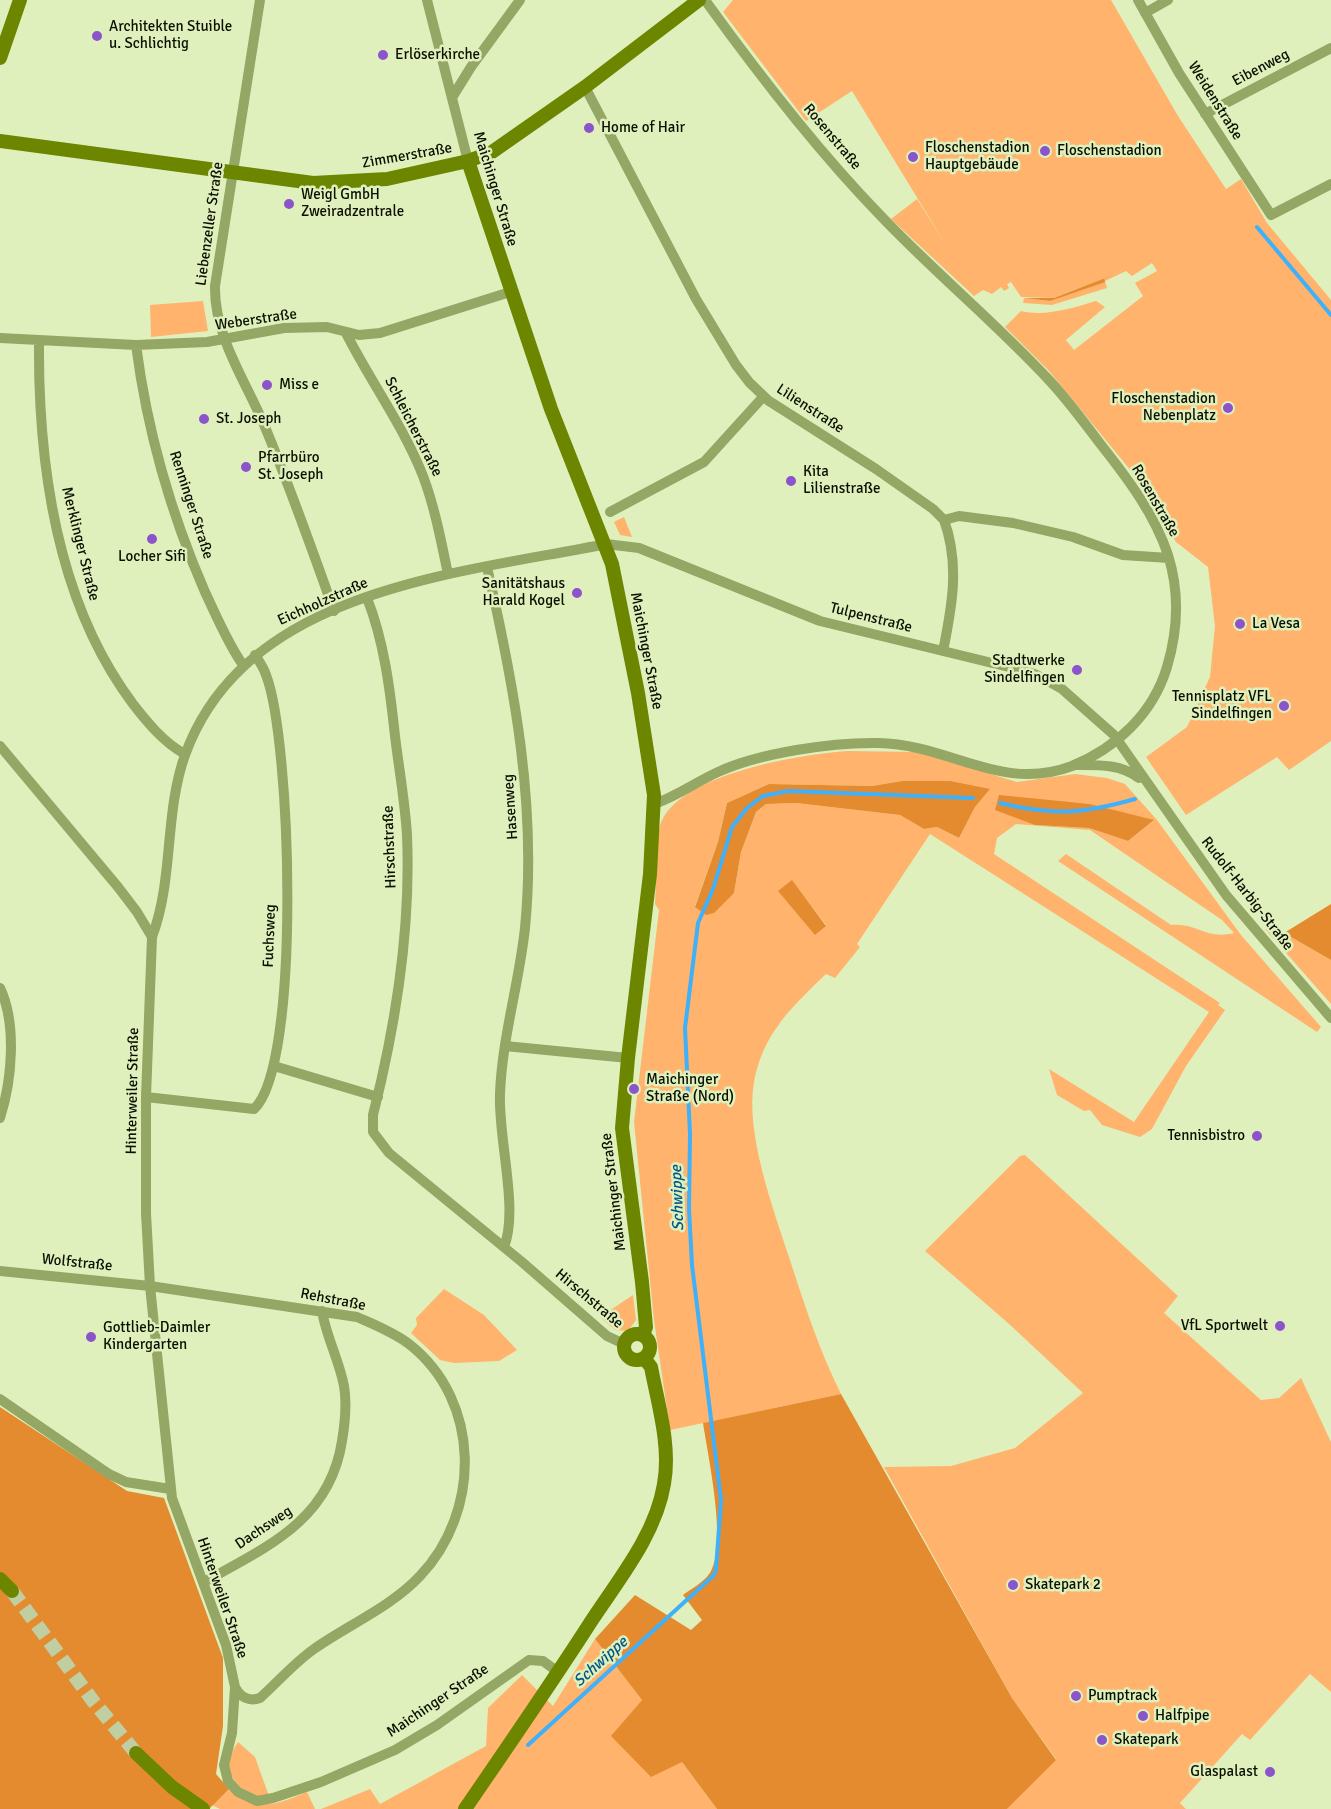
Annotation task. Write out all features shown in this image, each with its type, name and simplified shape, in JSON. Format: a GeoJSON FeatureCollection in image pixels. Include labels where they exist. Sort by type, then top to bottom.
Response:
{"type":"FeatureCollection","features":[{"type":"Feature","properties":{"kind":"street"},"geometry":{"type":"LineString","coordinates":[[0,58],[5,25],[20,0]]}},
{"type":"Feature","properties":{"kind":"street","name":"Liebenzeller Straße"},"geometry":{"type":"LineString","coordinates":[[260,0],[215,286],[214,306],[224,338],[268,433],[334,610]]}},
{"type":"Feature","properties":{"kind":"street","name":"Maichinger Straße"},"geometry":{"type":"LineString","coordinates":[[426,0],[453,96],[468,161],[510,292],[551,409],[606,544],[638,693],[654,804],[650,874],[622,1128],[646,1327],[643,1335],[650,1346],[644,1358],[651,1367],[666,1450],[662,1493],[644,1540],[465,1809]]}},
{"type":"Feature","properties":{"kind":"street"},"geometry":{"type":"LineString","coordinates":[[453,96],[471,67],[520,0]]}},
{"type":"Feature","properties":{"kind":"street","name":"Zimmerstraße"},"geometry":{"type":"LineString","coordinates":[[0,141],[232,174],[313,183],[387,179],[468,161],[492,152],[585,87],[699,0]]}},
{"type":"Feature","properties":{"kind":"street","name":"Rosenstraße"},"geometry":{"type":"LineString","coordinates":[[654,804],[720,771],[786,753],[834,744],[879,743],[918,746],[1015,776],[1035,775],[1073,765],[1117,740],[1143,715],[1154,698],[1172,650],[1177,616],[1169,558],[1155,525],[1131,483],[1064,398],[1024,354],[874,209],[810,137],[705,0]]}},
{"type":"Feature","properties":{"kind":"street","name":"Weidenstraße"},"geometry":{"type":"LineString","coordinates":[[1138,0],[1205,114],[1271,215],[1331,184]]}},
{"type":"Feature","properties":{"kind":"street"},"geometry":{"type":"LineString","coordinates":[[1145,13],[1168,0]]}},
{"type":"Feature","properties":{"kind":"street","name":"Eibenweg"},"geometry":{"type":"LineString","coordinates":[[1205,114],[1331,48]]}},
{"type":"Feature","properties":{"kind":"street","name":"Lilienstraße"},"geometry":{"type":"LineString","coordinates":[[585,87],[696,299],[736,365],[763,397],[876,469],[933,508],[944,520]]}},
{"type":"Feature","properties":{"kind":"street","name":"Weberstraße"},"geometry":{"type":"LineString","coordinates":[[0,338],[39,342],[136,345],[207,342],[284,328],[327,327],[346,333],[380,333],[510,292]]}},
{"type":"Feature","properties":{"kind":"street","name":"Schleicherstraße"},"geometry":{"type":"LineString","coordinates":[[346,333],[392,411],[422,474],[438,526],[448,574]]}},
{"type":"Feature","properties":{"kind":"street","name":"Merklinger Straße"},"geometry":{"type":"LineString","coordinates":[[39,342],[38,394],[46,470],[67,564],[85,619],[101,656],[120,686],[163,738],[185,754]]}},
{"type":"Feature","properties":{"kind":"street","name":"Renninger Straße"},"geometry":{"type":"LineString","coordinates":[[136,345],[140,375],[164,481],[192,561],[226,638],[243,665]]}},
{"type":"Feature","properties":{"kind":"street"},"geometry":{"type":"LineString","coordinates":[[610,512],[704,462],[763,397]]}},
{"type":"Feature","properties":{"kind":"street"},"geometry":{"type":"LineString","coordinates":[[943,651],[951,612],[954,572],[949,534],[944,520],[959,516],[1013,523],[1073,537],[1124,555],[1169,558]]}},
{"type":"Feature","properties":{"kind":"street","name":"Eichholzstraße"},"geometry":{"type":"LineString","coordinates":[[152,937],[161,914],[174,795],[185,754],[207,708],[243,665],[292,630],[334,610],[367,598],[448,574],[606,544]]}},
{"type":"Feature","properties":{"kind":"street","name":"Tulpenstraße"},"geometry":{"type":"LineString","coordinates":[[606,544],[639,548],[820,621],[1044,678],[1083,705],[1117,740]]}},
{"type":"Feature","properties":{"kind":"street","name":"Hasenweg"},"geometry":{"type":"LineString","coordinates":[[487,567],[519,736],[529,843],[525,928],[505,1046],[500,1119],[511,1226],[504,1247]]}},
{"type":"Feature","properties":{"kind":"street","name":"Hirschstraße"},"geometry":{"type":"LineString","coordinates":[[367,598],[378,633],[390,690],[407,836],[405,929],[395,1008],[372,1125],[380,1143],[607,1336],[624,1344]]}},
{"type":"Feature","properties":{"kind":"street","name":"Fuchsweg"},"geometry":{"type":"LineString","coordinates":[[146,1097],[254,1109],[264,1096],[274,1066],[286,934],[288,827],[278,732],[267,676],[255,655]]}},
{"type":"Feature","properties":{"kind":"street","name":"Rudolf-Harbig-Straße"},"geometry":{"type":"LineString","coordinates":[[1117,740],[1244,918],[1331,1018]]}},
{"type":"Feature","properties":{"kind":"street"},"geometry":{"type":"LineString","coordinates":[[0,746],[118,887],[152,937]]}},
{"type":"Feature","properties":{"kind":"street","name":"Rudolf-Harbig-Straße"},"geometry":{"type":"LineString","coordinates":[[1073,765],[1110,766],[1130,771],[1146,783]]}},
{"type":"Feature","properties":{"kind":"street","name":"Hinterweiler Straße"},"geometry":{"type":"LineString","coordinates":[[152,937],[146,1097],[146,1214],[150,1286],[170,1489],[175,1509],[226,1645],[235,1687],[225,1773],[238,1792],[257,1801],[264,1801]]}},
{"type":"Feature","properties":{"kind":"street"},"geometry":{"type":"LineString","coordinates":[[0,988],[8,1017],[10,1045],[5,1097],[0,1118]]}},
{"type":"Feature","properties":{"kind":"street"},"geometry":{"type":"LineString","coordinates":[[505,1046],[628,1058]]}},
{"type":"Feature","properties":{"kind":"street"},"geometry":{"type":"LineString","coordinates":[[274,1066],[378,1097]]}},
{"type":"Feature","properties":{"kind":"street","name":"Wolfstraße"},"geometry":{"type":"LineString","coordinates":[[0,1271],[150,1286]]}},
{"type":"Feature","properties":{"kind":"street","name":"Rehstraße"},"geometry":{"type":"LineString","coordinates":[[150,1286],[357,1317],[387,1329],[409,1344],[435,1372],[453,1404],[463,1438],[465,1480],[462,1496],[445,1542],[410,1586],[304,1657],[260,1698],[255,1700],[243,1697],[235,1687]]}},
{"type":"Feature","properties":{"kind":"street","name":"Dachsweg"},"geometry":{"type":"LineString","coordinates":[[204,1582],[289,1532],[317,1503],[331,1480],[341,1448],[345,1401],[344,1386],[322,1311]]}},
{"type":"Feature","properties":{"kind":"street"},"geometry":{"type":"LineString","coordinates":[[643,1335],[634,1334],[624,1344],[625,1352],[631,1358],[644,1358]]}},
{"type":"Feature","properties":{"kind":"street"},"geometry":{"type":"LineString","coordinates":[[0,1399],[109,1474],[143,1486],[170,1489]]}},
{"type":"Feature","properties":{"kind":"street"},"geometry":{"type":"LineString","coordinates":[[0,1579],[12,1591]]}},
{"type":"Feature","properties":{"kind":"street","name":"Maichinger Straße"},"geometry":{"type":"LineString","coordinates":[[264,1801],[321,1782],[395,1750],[437,1725],[529,1660],[543,1661],[558,1672]]}},
{"type":"Feature","properties":{"kind":"street"},"geometry":{"type":"LineString","coordinates":[[136,1753],[172,1787],[203,1809]]}},
{"type":"Feature","properties":{"kind":"shaded area"},"geometry":{"type":"Polygon","coordinates":[[[733,0],[1111,0],[1178,116],[1226,189],[1241,179],[1267,223],[1331,300],[1331,741],[1289,770],[1277,757],[1186,815],[1146,757],[1187,727],[1210,677],[1215,626],[1208,567],[1176,542],[1141,483],[1049,371],[1005,327],[1021,311],[1049,312],[1096,301],[1105,307],[1066,340],[1074,350],[1143,296],[1135,283],[1157,271],[1152,263],[1132,276],[1126,271],[1105,281],[1107,288],[1052,305],[1023,303],[1024,298],[1050,301],[1088,285],[1054,298],[1021,297],[1011,282],[1007,284],[1009,288],[1004,291],[1001,287],[992,294],[983,290],[974,296],[891,219],[917,199],[946,245],[852,91],[806,121],[723,12],[733,0]]]}},
{"type":"Feature","properties":{"kind":"shaded area"},"geometry":{"type":"Polygon","coordinates":[[[1111,276],[1104,279],[1105,282],[1050,301],[1024,298],[1054,298],[1111,276]]]}},
{"type":"Feature","properties":{"kind":"shaded area"},"geometry":{"type":"Polygon","coordinates":[[[203,301],[208,331],[151,337],[150,305],[203,301]]]}},
{"type":"Feature","properties":{"kind":"shaded area"},"geometry":{"type":"Polygon","coordinates":[[[624,517],[632,537],[620,535],[614,522],[624,517]]]}},
{"type":"Feature","properties":{"kind":"shaded area"},"geometry":{"type":"Polygon","coordinates":[[[918,752],[1017,782],[1075,774],[1107,778],[1125,784],[1157,820],[1241,935],[1321,1027],[1317,1032],[1058,861],[1066,854],[1171,925],[1188,926],[1208,933],[1224,935],[1234,933],[1222,920],[1090,830],[1016,824],[997,838],[994,854],[1220,1003],[1218,1005],[1225,1010],[1186,1066],[1152,1129],[1140,1137],[1102,1125],[1090,1110],[1084,1111],[1057,1095],[1049,1069],[1134,1122],[1209,1012],[930,834],[857,944],[860,947],[835,978],[826,974],[781,1022],[764,1049],[754,1082],[753,1124],[762,1170],[800,1292],[841,1394],[670,1430],[654,1320],[634,1122],[659,910],[655,904],[656,854],[660,826],[670,808],[689,793],[714,780],[772,762],[827,753],[918,752]],[[902,781],[872,786],[769,784],[727,803],[718,842],[695,906],[734,893],[741,852],[756,812],[766,804],[796,803],[900,815],[924,829],[937,827],[959,838],[975,807],[989,790],[902,781]],[[1051,802],[1035,825],[1089,828],[1128,841],[1153,821],[1090,804],[1051,802]],[[792,881],[779,891],[816,934],[826,925],[792,881]]]}},
{"type":"Feature","properties":{"kind":"shaded area"},"geometry":{"type":"Polygon","coordinates":[[[902,781],[950,781],[990,789],[975,807],[959,838],[937,827],[924,829],[900,815],[796,803],[766,804],[756,812],[741,852],[734,893],[714,913],[706,915],[695,907],[718,842],[727,803],[769,784],[872,786],[902,781]]]}},
{"type":"Feature","properties":{"kind":"shaded area"},"geometry":{"type":"Polygon","coordinates":[[[999,795],[1090,804],[1154,820],[1128,841],[1089,828],[1035,825],[995,810],[999,795]]]}},
{"type":"Feature","properties":{"kind":"shaded area"},"geometry":{"type":"Polygon","coordinates":[[[792,880],[826,926],[815,935],[778,891],[792,880]]]}},
{"type":"Feature","properties":{"kind":"shaded area"},"geometry":{"type":"Polygon","coordinates":[[[1331,904],[1331,960],[1284,933],[1331,904]]]}},
{"type":"Feature","properties":{"kind":"shaded area"},"geometry":{"type":"Polygon","coordinates":[[[1265,929],[1284,933],[1331,960],[1331,1004],[1265,929]]]}},
{"type":"Feature","properties":{"kind":"shaded area"},"geometry":{"type":"Polygon","coordinates":[[[1025,1155],[1178,1296],[1164,1313],[1261,1400],[1279,1398],[1301,1378],[1331,1442],[1331,1692],[1310,1674],[1250,1740],[1242,1734],[1180,1803],[1186,1809],[1007,1809],[1056,1759],[1012,1698],[884,1467],[951,1466],[1015,1448],[1083,1393],[1008,1323],[925,1251],[1020,1156],[1025,1155]]]}},
{"type":"Feature","properties":{"kind":"shaded area"},"geometry":{"type":"Polygon","coordinates":[[[444,1289],[484,1315],[517,1350],[499,1361],[454,1363],[440,1360],[411,1333],[417,1325],[416,1318],[444,1289]]]}},
{"type":"Feature","properties":{"kind":"shaded area"},"geometry":{"type":"Polygon","coordinates":[[[633,1295],[636,1320],[628,1331],[615,1330],[600,1317],[633,1295]]]}},
{"type":"Feature","properties":{"kind":"shaded area"},"geometry":{"type":"Polygon","coordinates":[[[841,1394],[1012,1698],[1056,1760],[1007,1809],[717,1809],[682,1762],[651,1777],[611,1736],[642,1700],[595,1639],[635,1595],[691,1630],[702,1620],[683,1595],[706,1578],[711,1571],[717,1541],[715,1499],[703,1423],[841,1394]]]}},
{"type":"Feature","properties":{"kind":"shaded area"},"geometry":{"type":"Polygon","coordinates":[[[0,1407],[127,1491],[164,1498],[223,1658],[223,1726],[216,1774],[229,1789],[209,1809],[0,1809],[0,1407]]]}},
{"type":"Feature","properties":{"kind":"shaded area"},"geometry":{"type":"Polygon","coordinates":[[[595,1639],[642,1700],[612,1736],[682,1762],[717,1809],[321,1809],[370,1789],[380,1804],[486,1746],[488,1708],[522,1675],[553,1706],[595,1639]]]}},
{"type":"Feature","properties":{"kind":"shaded area"},"geometry":{"type":"Polygon","coordinates":[[[238,1742],[255,1757],[269,1796],[249,1796],[232,1777],[230,1758],[238,1742]]]}},
{"type":"Feature","properties":{"kind":"shaded area"},"geometry":{"type":"Polygon","coordinates":[[[229,1789],[251,1800],[267,1804],[307,1792],[315,1809],[220,1809],[212,1805],[229,1789]]]}},
{"type":"Feature","properties":{"kind":"waterway","name":"Schwippe"},"geometry":{"type":"LineString","coordinates":[[1257,227],[1331,315]]}},
{"type":"Feature","properties":{"kind":"waterway","name":"Schwippe"},"geometry":{"type":"LineString","coordinates":[[528,1745],[714,1575],[716,1569],[721,1500],[692,1265],[689,1209],[690,1134],[685,1028],[698,923],[713,889],[732,827],[747,808],[763,796],[788,791],[973,798]]}},
{"type":"Feature","properties":{"kind":"waterway","name":"Schwippe"},"geometry":{"type":"LineString","coordinates":[[1000,803],[1036,810],[1068,812],[1099,808],[1135,799]]}},
{"type":"Feature","properties":{"kind":"tunnel"},"geometry":{"type":"LineString","coordinates":[[12,1591],[93,1701],[136,1753]]}},
{"type":"Feature","properties":{"kind":"place","name":"Architekten Stuible u. Schlichtig"},"geometry":{"type":"Point","coordinates":[97,36]}},
{"type":"Feature","properties":{"kind":"place","name":"Erlöserkirche"},"geometry":{"type":"Point","coordinates":[383,55]}},
{"type":"Feature","properties":{"kind":"place","name":"Home of Hair"},"geometry":{"type":"Point","coordinates":[589,128]}},
{"type":"Feature","properties":{"kind":"place","name":"Floschenstadion"},"geometry":{"type":"Point","coordinates":[1045,151]}},
{"type":"Feature","properties":{"kind":"place","name":"Floschenstadion Hauptgebäude"},"geometry":{"type":"Point","coordinates":[913,157]}},
{"type":"Feature","properties":{"kind":"place","name":"Weigl GmbH Zweiradzentrale"},"geometry":{"type":"Point","coordinates":[289,204]}},
{"type":"Feature","properties":{"kind":"place","name":"Miss e"},"geometry":{"type":"Point","coordinates":[267,385]}},
{"type":"Feature","properties":{"kind":"place","name":"Floschenstadion Nebenplatz"},"geometry":{"type":"Point","coordinates":[1228,408]}},
{"type":"Feature","properties":{"kind":"place","name":"St. Joseph"},"geometry":{"type":"Point","coordinates":[204,419]}},
{"type":"Feature","properties":{"kind":"place","name":"Pfarrbüro St. Joseph"},"geometry":{"type":"Point","coordinates":[246,467]}},
{"type":"Feature","properties":{"kind":"place","name":"Kita Lilienstraße"},"geometry":{"type":"Point","coordinates":[791,481]}},
{"type":"Feature","properties":{"kind":"place","name":"Locher Sifi"},"geometry":{"type":"Point","coordinates":[152,539]}},
{"type":"Feature","properties":{"kind":"place","name":"Sanitätshaus Harald Kogel"},"geometry":{"type":"Point","coordinates":[577,593]}},
{"type":"Feature","properties":{"kind":"place","name":"La Vesa"},"geometry":{"type":"Point","coordinates":[1240,624]}},
{"type":"Feature","properties":{"kind":"place","name":"Stadtwerke Sindelfingen"},"geometry":{"type":"Point","coordinates":[1077,670]}},
{"type":"Feature","properties":{"kind":"place","name":"Tennisplatz VFL Sindelfingen"},"geometry":{"type":"Point","coordinates":[1284,706]}},
{"type":"Feature","properties":{"kind":"place","name":"Maichinger Straße (Nord)"},"geometry":{"type":"Point","coordinates":[634,1089]}},
{"type":"Feature","properties":{"kind":"place","name":"Tennisbistro"},"geometry":{"type":"Point","coordinates":[1257,1136]}},
{"type":"Feature","properties":{"kind":"place","name":"VfL Sportwelt"},"geometry":{"type":"Point","coordinates":[1280,1326]}},
{"type":"Feature","properties":{"kind":"place","name":"Gottlieb-Daimler Kindergarten"},"geometry":{"type":"Point","coordinates":[91,1337]}},
{"type":"Feature","properties":{"kind":"place","name":"Skatepark 2"},"geometry":{"type":"Point","coordinates":[1013,1585]}},
{"type":"Feature","properties":{"kind":"place","name":"Pumptrack"},"geometry":{"type":"Point","coordinates":[1076,1696]}},
{"type":"Feature","properties":{"kind":"place","name":"Halfpipe"},"geometry":{"type":"Point","coordinates":[1143,1716]}},
{"type":"Feature","properties":{"kind":"place","name":"Skatepark"},"geometry":{"type":"Point","coordinates":[1102,1740]}},
{"type":"Feature","properties":{"kind":"place","name":"Glaspalast"},"geometry":{"type":"Point","coordinates":[1270,1772]}}]}
